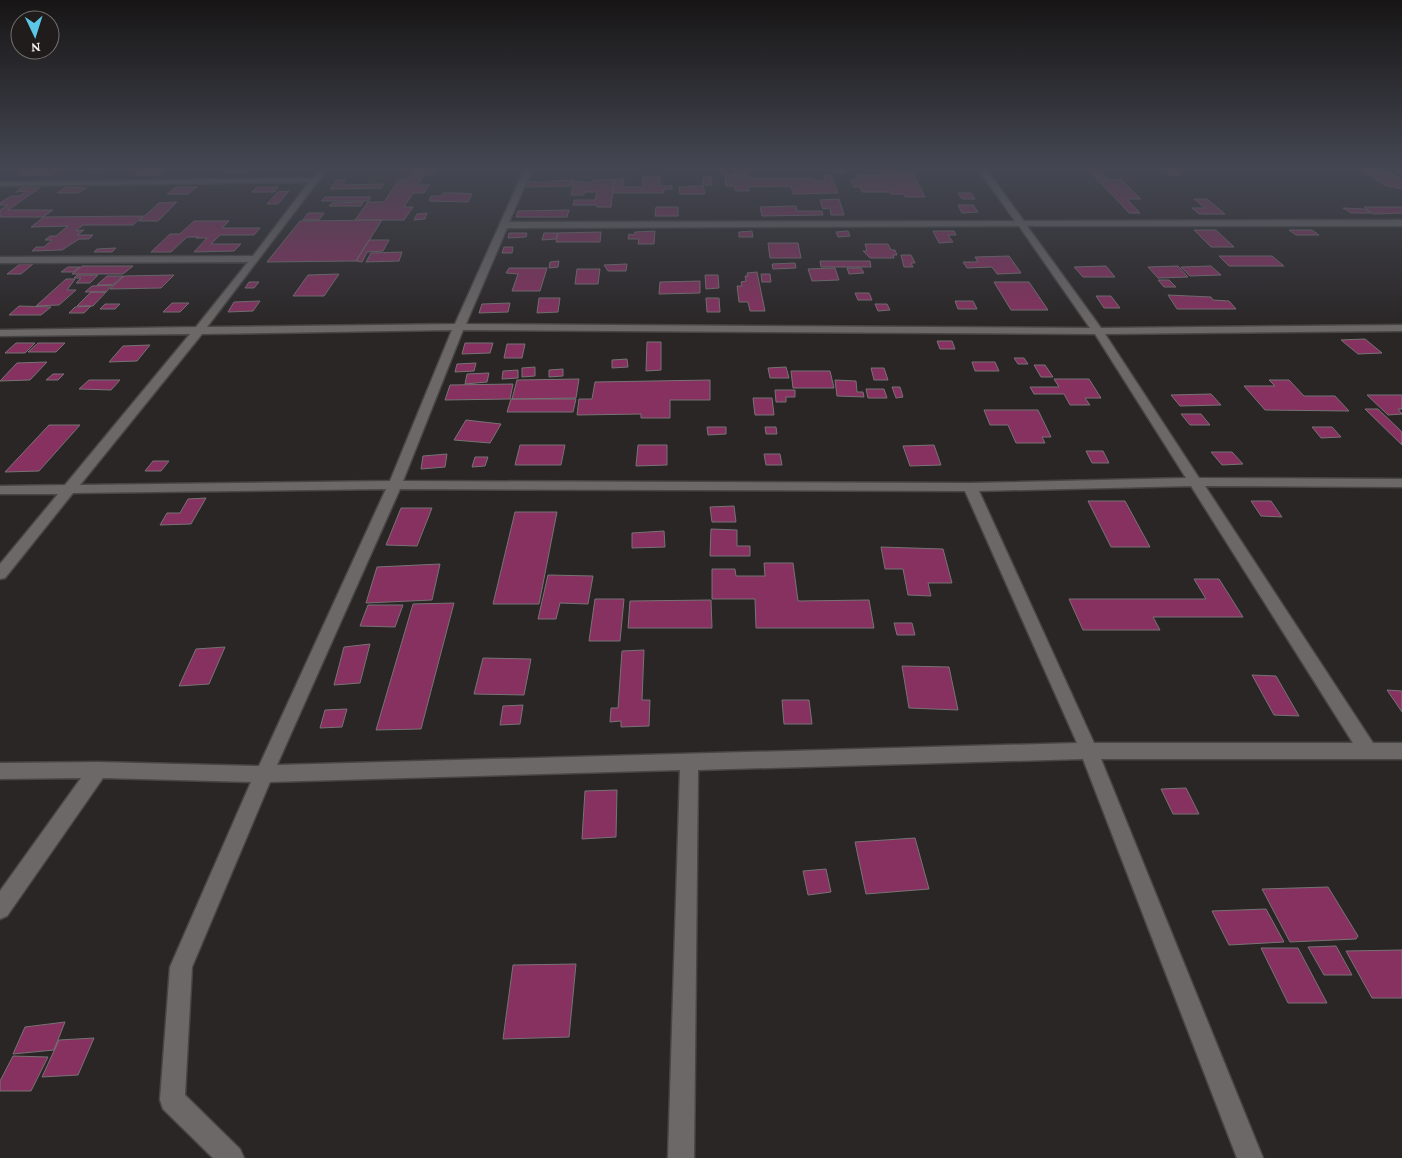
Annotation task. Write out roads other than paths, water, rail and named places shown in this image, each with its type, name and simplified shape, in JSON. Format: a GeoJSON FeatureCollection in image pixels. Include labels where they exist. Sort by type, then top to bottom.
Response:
{"type":"FeatureCollection","features":[{"type":"Feature","properties":{"kind":"street"},"geometry":{"type":"LineString","coordinates":[[0,574],[198,331],[282,222]]}},
{"type":"Feature","properties":{"kind":"street"},"geometry":{"type":"LineString","coordinates":[[231,1158],[172,1100],[181,967],[264,774],[395,485],[459,327],[505,222]]}},
{"type":"Feature","properties":{"kind":"street"},"geometry":{"type":"LineString","coordinates":[[504,225],[1402,223]]}},
{"type":"Feature","properties":{"kind":"street"},"geometry":{"type":"LineString","coordinates":[[1021,224],[1098,331],[1368,751]]}},
{"type":"Feature","properties":{"kind":"street"},"geometry":{"type":"LineString","coordinates":[[0,260],[255,259]]}},
{"type":"Feature","properties":{"kind":"street"},"geometry":{"type":"LineString","coordinates":[[0,333],[459,327],[1098,331],[1402,328]]}},
{"type":"Feature","properties":{"kind":"street"},"geometry":{"type":"LineString","coordinates":[[0,490],[69,491],[395,485],[970,487],[1195,482],[1402,482]]}},
{"type":"Feature","properties":{"kind":"street"},"geometry":{"type":"LineString","coordinates":[[970,487],[1089,751],[1250,1158]]}},
{"type":"Feature","properties":{"kind":"street"},"geometry":{"type":"LineString","coordinates":[[0,771],[98,770],[264,774],[1089,751],[1402,752]]}},
{"type":"Feature","properties":{"kind":"street"},"geometry":{"type":"LineString","coordinates":[[681,1158],[689,761]]}},
{"type":"Feature","properties":{"kind":"street"},"geometry":{"type":"LineString","coordinates":[[0,909],[98,770]]}}]}
